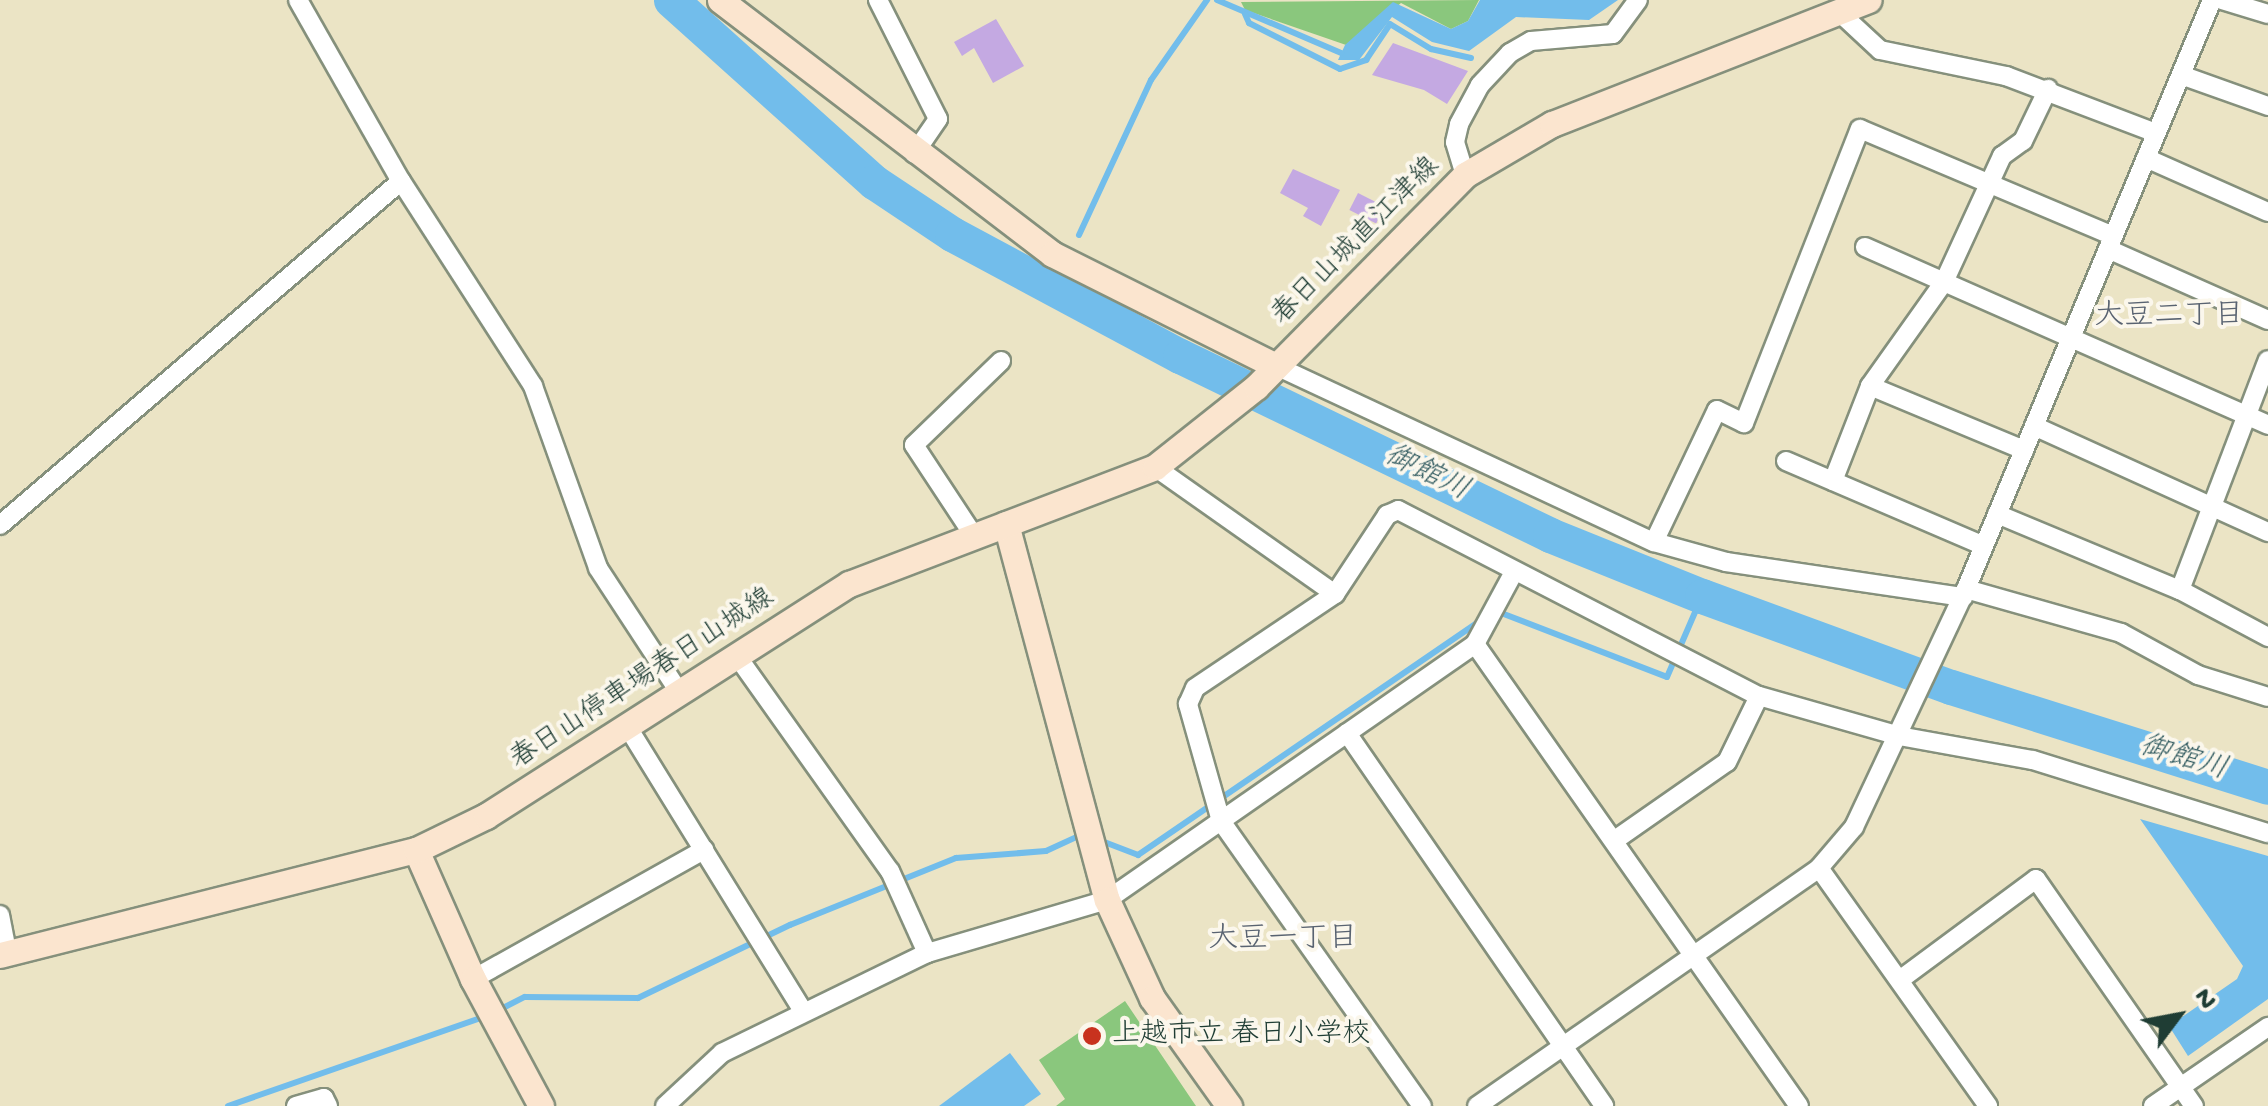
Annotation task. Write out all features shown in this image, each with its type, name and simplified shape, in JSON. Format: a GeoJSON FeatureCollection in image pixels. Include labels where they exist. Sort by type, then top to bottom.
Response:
{"type":"FeatureCollection","features":[{"type":"Feature","properties":{"kind":"main road"},"geometry":{"type":"LineString","coordinates":[[720,0],[914,154],[1052,254],[1276,366]]}},
{"type":"Feature","properties":{"kind":"main road","name":"春日山城直江津線"},"geometry":{"type":"LineString","coordinates":[[1276,366],[1465,175],[1552,124],[1869,0]]}},
{"type":"Feature","properties":{"kind":"main road","name":"春日山停車場春日山城線"},"geometry":{"type":"LineString","coordinates":[[3,954],[416,850],[486,816],[848,584],[1155,467],[1209,430],[1276,366]]}},
{"type":"Feature","properties":{"kind":"main road"},"geometry":{"type":"LineString","coordinates":[[1006,524],[1107,900],[1152,998],[1229,1106]]}},
{"type":"Feature","properties":{"kind":"main road"},"geometry":{"type":"LineString","coordinates":[[416,850],[473,979],[541,1106]]}},
{"type":"Feature","properties":{"kind":"street"},"geometry":{"type":"LineString","coordinates":[[298,0],[400,181],[532,386],[598,568],[678,692]]}},
{"type":"Feature","properties":{"kind":"street"},"geometry":{"type":"LineString","coordinates":[[878,0],[938,119],[914,154]]}},
{"type":"Feature","properties":{"kind":"street"},"geometry":{"type":"LineString","coordinates":[[1465,175],[1455,142],[1458,124],[1480,85],[1510,53],[1531,41],[1613,34],[1638,0]]}},
{"type":"Feature","properties":{"kind":"street"},"geometry":{"type":"LineString","coordinates":[[1478,1106],[1818,868],[1854,827],[1965,593],[2212,0]]}},
{"type":"Feature","properties":{"kind":"street"},"geometry":{"type":"LineString","coordinates":[[2222,0],[2268,14]]}},
{"type":"Feature","properties":{"kind":"street"},"geometry":{"type":"LineString","coordinates":[[1839,12],[1880,50],[2048,89],[2156,133]]}},
{"type":"Feature","properties":{"kind":"street"},"geometry":{"type":"LineString","coordinates":[[2181,75],[2268,106]]}},
{"type":"Feature","properties":{"kind":"street"},"geometry":{"type":"LineString","coordinates":[[1833,481],[1870,386],[1944,282],[1994,183],[2002,156],[2024,141],[2048,89]]}},
{"type":"Feature","properties":{"kind":"street"},"geometry":{"type":"LineString","coordinates":[[1654,542],[1717,410],[1744,423],[1860,128],[1994,183],[2268,320]]}},
{"type":"Feature","properties":{"kind":"street"},"geometry":{"type":"LineString","coordinates":[[2146,158],[2268,212]]}},
{"type":"Feature","properties":{"kind":"street"},"geometry":{"type":"LineString","coordinates":[[0,525],[400,181]]}},
{"type":"Feature","properties":{"kind":"street"},"geometry":{"type":"LineString","coordinates":[[1866,248],[2268,425]]}},
{"type":"Feature","properties":{"kind":"street"},"geometry":{"type":"LineString","coordinates":[[2180,590],[2268,360]]}},
{"type":"Feature","properties":{"kind":"street"},"geometry":{"type":"LineString","coordinates":[[974,536],[914,445],[1001,361]]}},
{"type":"Feature","properties":{"kind":"street"},"geometry":{"type":"LineString","coordinates":[[1276,366],[1654,542],[1726,562],[1965,593],[2121,633],[2198,674],[2268,697]]}},
{"type":"Feature","properties":{"kind":"street"},"geometry":{"type":"LineString","coordinates":[[1870,386],[2024,450]]}},
{"type":"Feature","properties":{"kind":"street"},"geometry":{"type":"LineString","coordinates":[[2034,426],[2268,532]]}},
{"type":"Feature","properties":{"kind":"street"},"geometry":{"type":"LineString","coordinates":[[1786,460],[1984,546]]}},
{"type":"Feature","properties":{"kind":"street"},"geometry":{"type":"LineString","coordinates":[[1155,467],[1336,594]]}},
{"type":"Feature","properties":{"kind":"street"},"geometry":{"type":"LineString","coordinates":[[1422,1106],[1221,821],[1188,704],[1195,688],[1336,594],[1387,515],[1398,510],[1759,696],[1899,736],[2033,760],[2268,833]]}},
{"type":"Feature","properties":{"kind":"street"},"geometry":{"type":"LineString","coordinates":[[1998,514],[2180,590],[2268,638]]}},
{"type":"Feature","properties":{"kind":"street"},"geometry":{"type":"LineString","coordinates":[[665,1106],[722,1053],[927,953],[1107,900],[1475,644],[1514,572]]}},
{"type":"Feature","properties":{"kind":"street"},"geometry":{"type":"LineString","coordinates":[[1475,644],[1799,1106]]}},
{"type":"Feature","properties":{"kind":"street"},"geometry":{"type":"LineString","coordinates":[[738,656],[890,871],[927,953]]}},
{"type":"Feature","properties":{"kind":"street"},"geometry":{"type":"LineString","coordinates":[[1616,840],[1727,762],[1759,696]]}},
{"type":"Feature","properties":{"kind":"street"},"geometry":{"type":"LineString","coordinates":[[627,726],[804,1012]]}},
{"type":"Feature","properties":{"kind":"street"},"geometry":{"type":"LineString","coordinates":[[1347,733],[1604,1106]]}},
{"type":"Feature","properties":{"kind":"street"},"geometry":{"type":"LineString","coordinates":[[473,979],[704,850]]}},
{"type":"Feature","properties":{"kind":"street"},"geometry":{"type":"LineString","coordinates":[[1818,868],[1901,979],[1988,1106]]}},
{"type":"Feature","properties":{"kind":"street"},"geometry":{"type":"LineString","coordinates":[[1901,979],[2036,880],[2194,1106]]}},
{"type":"Feature","properties":{"kind":"street"},"geometry":{"type":"LineString","coordinates":[[0,914],[3,954]]}},
{"type":"Feature","properties":{"kind":"street"},"geometry":{"type":"LineString","coordinates":[[2153,1106],[2268,1027]]}},
{"type":"Feature","properties":{"kind":"street"},"geometry":{"type":"LineString","coordinates":[[296,1106],[324,1098],[328,1106]]}},
{"type":"Feature","properties":{"kind":"green space"},"geometry":{"type":"Polygon","coordinates":[[[1479,0],[1468,21],[1451,29],[1401,3],[1349,46],[1245,10],[1241,2],[1479,0]]]}},
{"type":"Feature","properties":{"kind":"green space"},"geometry":{"type":"Polygon","coordinates":[[[1125,1001],[1196,1106],[1056,1106],[1065,1099],[1039,1060],[1125,1001]]]}},
{"type":"Feature","properties":{"kind":"water"},"geometry":{"type":"Polygon","coordinates":[[[1480,0],[1618,0],[1589,20],[1516,17],[1469,51],[1432,42],[1392,17],[1359,60],[1338,60],[1345,45],[1393,2],[1451,29],[1468,21],[1480,0]]]}},
{"type":"Feature","properties":{"kind":"water"},"geometry":{"type":"Polygon","coordinates":[[[2140,819],[2268,856],[2268,999],[2188,1056],[2169,1026],[2237,979],[2243,966],[2140,819]]]}},
{"type":"Feature","properties":{"kind":"water"},"geometry":{"type":"Polygon","coordinates":[[[1010,1053],[1041,1094],[1024,1106],[939,1106],[1010,1053]]]}},
{"type":"Feature","properties":{"kind":"building"},"geometry":{"type":"Polygon","coordinates":[[[996,19],[1024,66],[993,83],[974,48],[962,56],[954,42],[996,19]]]}},
{"type":"Feature","properties":{"kind":"building"},"geometry":{"type":"Polygon","coordinates":[[[1393,43],[1468,71],[1447,104],[1424,90],[1372,75],[1393,43]]]}},
{"type":"Feature","properties":{"kind":"building"},"geometry":{"type":"Polygon","coordinates":[[[1293,169],[1340,190],[1321,226],[1303,216],[1308,208],[1280,193],[1293,169]]]}},
{"type":"Feature","properties":{"kind":"building"},"geometry":{"type":"Polygon","coordinates":[[[1358,193],[1385,207],[1376,224],[1349,210],[1358,193]]]}},
{"type":"Feature","properties":{"kind":"waterway","name":"御館川"},"geometry":{"type":"LineString","coordinates":[[671,0],[874,182],[952,234],[1180,356],[1550,535],[1702,596],[1951,687],[2268,787]]}},
{"type":"Feature","properties":{"kind":"waterway"},"geometry":{"type":"LineString","coordinates":[[1079,235],[1151,80],[1207,0]]}},
{"type":"Feature","properties":{"kind":"waterway"},"geometry":{"type":"LineString","coordinates":[[1217,0],[1341,53]]}},
{"type":"Feature","properties":{"kind":"waterway"},"geometry":{"type":"LineString","coordinates":[[1245,14],[1249,23],[1340,69],[1366,60],[1390,24],[1431,49],[1471,58]]}},
{"type":"Feature","properties":{"kind":"waterway"},"geometry":{"type":"LineString","coordinates":[[1496,611],[1667,677],[1702,596]]}},
{"type":"Feature","properties":{"kind":"waterway"},"geometry":{"type":"LineString","coordinates":[[1099,840],[1138,855],[1481,620]]}},
{"type":"Feature","properties":{"kind":"waterway"},"geometry":{"type":"LineString","coordinates":[[497,1011],[525,997],[638,998],[790,925],[956,858],[1046,851],[1083,834]]}},
{"type":"Feature","properties":{"kind":"waterway"},"geometry":{"type":"LineString","coordinates":[[228,1106],[486,1016]]}},
{"type":"Feature","properties":{"kind":"place","name":"上越市立 春日小学校"},"geometry":{"type":"Point","coordinates":[1092,1036]}},
{"type":"Feature","properties":{"kind":"district","name":"大豆二丁目"},"geometry":{"type":"Point","coordinates":[2169,318]}},
{"type":"Feature","properties":{"kind":"district","name":"大豆一丁目"},"geometry":{"type":"Point","coordinates":[1283,941]}}]}
